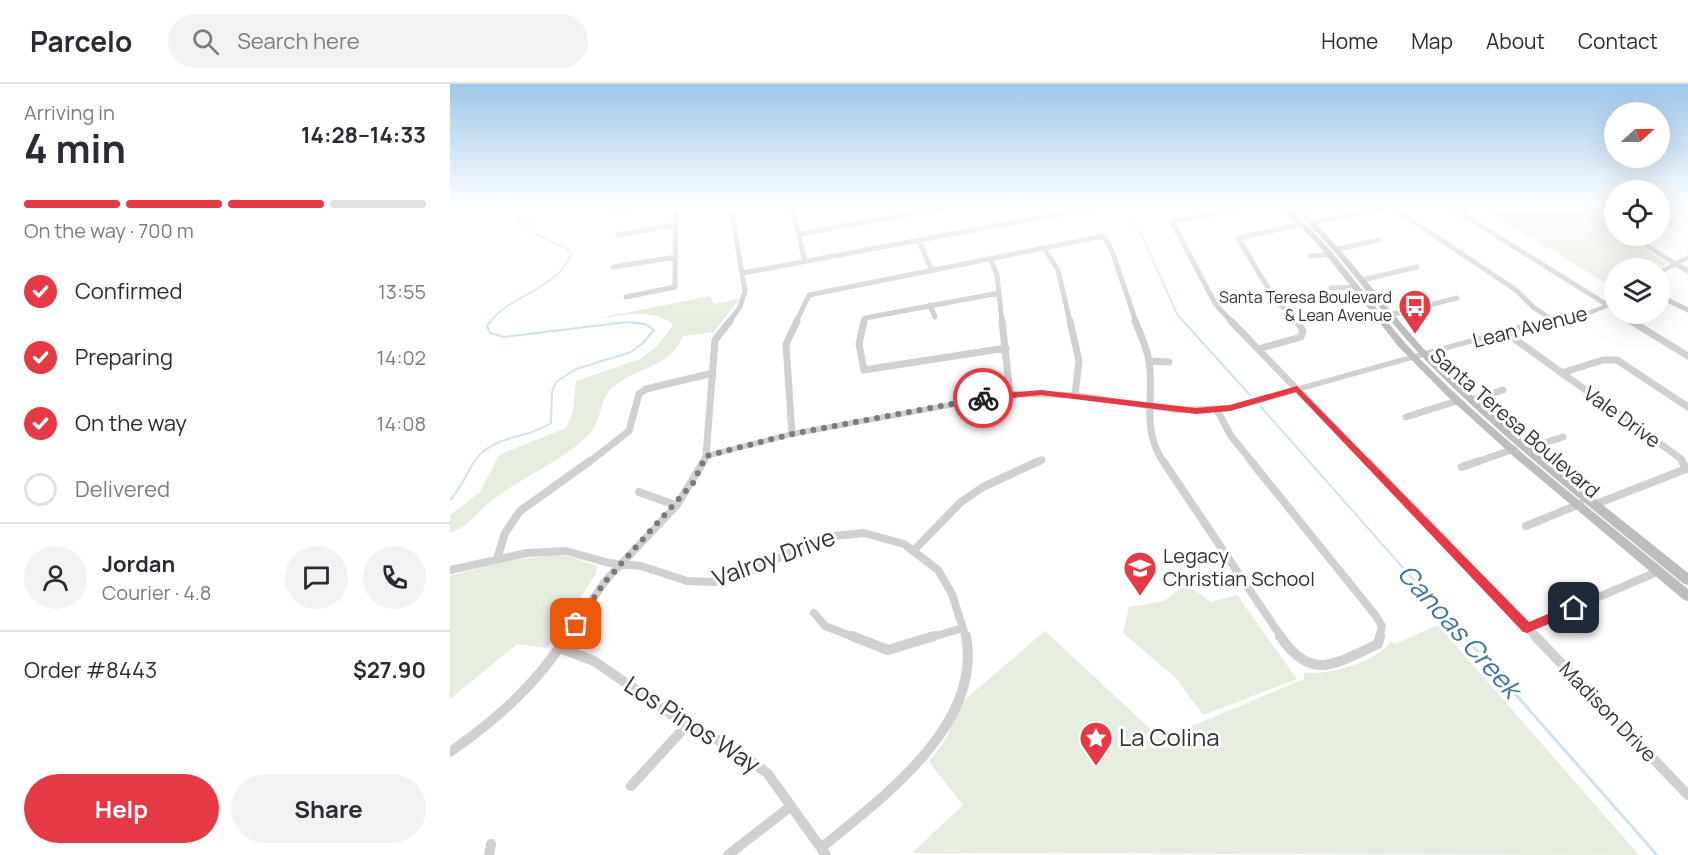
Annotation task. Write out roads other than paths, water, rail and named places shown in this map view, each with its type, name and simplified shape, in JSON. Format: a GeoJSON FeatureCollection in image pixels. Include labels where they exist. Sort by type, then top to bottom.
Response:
{"type":"FeatureCollection","features":[{"type":"Feature","properties":{"kind":"main road","name":"Santa Teresa Boulevard"},"geometry":{"type":"LineString","coordinates":[[1326,244],[1335,252]]}},
{"type":"Feature","properties":{"kind":"main road","name":"Santa Teresa Boulevard"},"geometry":{"type":"LineString","coordinates":[[1329,244],[1457,401],[1688,596]]}},
{"type":"Feature","properties":{"kind":"main road","name":"Santa Teresa Boulevard"},"geometry":{"type":"LineString","coordinates":[[1359,283],[1389,315],[1419,356],[1596,504],[1683,569],[1688,580]]}},
{"type":"Feature","properties":{"kind":"street"},"geometry":{"type":"LineString","coordinates":[[626,297],[675,286],[676,244]]}},
{"type":"Feature","properties":{"kind":"street"},"geometry":{"type":"LineString","coordinates":[[450,752],[514,702],[560,648],[592,599],[621,563],[693,483],[706,456],[715,340],[744,299],[738,244]]}},
{"type":"Feature","properties":{"kind":"street"},"geometry":{"type":"LineString","coordinates":[[802,244],[805,261]]}},
{"type":"Feature","properties":{"kind":"street"},"geometry":{"type":"LineString","coordinates":[[743,273],[902,244]]}},
{"type":"Feature","properties":{"kind":"street"},"geometry":{"type":"LineString","coordinates":[[920,244],[931,269]]}},
{"type":"Feature","properties":{"kind":"street"},"geometry":{"type":"LineString","coordinates":[[792,434],[786,344],[809,296],[931,269],[1064,244]]}},
{"type":"Feature","properties":{"kind":"street"},"geometry":{"type":"LineString","coordinates":[[1108,244],[1149,361],[1150,437],[1159,457],[1293,655],[1306,665],[1325,666],[1378,644],[1382,626],[1376,616],[1232,436],[1217,410]]}},
{"type":"Feature","properties":{"kind":"street","name":"Madison Drive"},"geometry":{"type":"LineString","coordinates":[[1184,244],[1216,305],[1688,795]]}},
{"type":"Feature","properties":{"kind":"street"},"geometry":{"type":"LineString","coordinates":[[1242,244],[1276,301],[1299,322],[1303,331],[1301,337],[1258,349]]}},
{"type":"Feature","properties":{"kind":"street"},"geometry":{"type":"LineString","coordinates":[[1310,256],[1364,244]]}},
{"type":"Feature","properties":{"kind":"street"},"geometry":{"type":"LineString","coordinates":[[1447,244],[1516,290],[1533,307],[1551,320]]}},
{"type":"Feature","properties":{"kind":"street"},"geometry":{"type":"LineString","coordinates":[[1511,244],[1604,301]]}},
{"type":"Feature","properties":{"kind":"street"},"geometry":{"type":"LineString","coordinates":[[1647,246],[1688,271]]}},
{"type":"Feature","properties":{"kind":"street"},"geometry":{"type":"LineString","coordinates":[[1044,248],[1058,270],[1079,361],[1075,395]]}},
{"type":"Feature","properties":{"kind":"street"},"geometry":{"type":"LineString","coordinates":[[613,267],[676,257]]}},
{"type":"Feature","properties":{"kind":"street"},"geometry":{"type":"LineString","coordinates":[[1670,267],[1688,257]]}},
{"type":"Feature","properties":{"kind":"street"},"geometry":{"type":"LineString","coordinates":[[990,258],[997,275],[1010,394]]}},
{"type":"Feature","properties":{"kind":"street"},"geometry":{"type":"LineString","coordinates":[[1331,288],[1417,267]]}},
{"type":"Feature","properties":{"kind":"street"},"geometry":{"type":"LineString","coordinates":[[999,293],[865,318],[858,330],[864,370],[1006,348]]}},
{"type":"Feature","properties":{"kind":"street"},"geometry":{"type":"LineString","coordinates":[[1389,315],[1457,298]]}},
{"type":"Feature","properties":{"kind":"street"},"geometry":{"type":"LineString","coordinates":[[1670,301],[1688,310]]}},
{"type":"Feature","properties":{"kind":"street"},"geometry":{"type":"LineString","coordinates":[[930,305],[935,317]]}},
{"type":"Feature","properties":{"kind":"street","name":"Lean Avenue"},"geometry":{"type":"LineString","coordinates":[[706,456],[792,434],[1010,394],[1075,395],[1175,410],[1217,410],[1604,308]]}},
{"type":"Feature","properties":{"kind":"street"},"geometry":{"type":"LineString","coordinates":[[1637,324],[1688,356]]}},
{"type":"Feature","properties":{"kind":"street","name":"Vale Drive"},"geometry":{"type":"LineString","coordinates":[[1505,333],[1680,458],[1686,469],[1596,504]]}},
{"type":"Feature","properties":{"kind":"street"},"geometry":{"type":"LineString","coordinates":[[1561,373],[1603,360],[1617,360],[1688,407]]}},
{"type":"Feature","properties":{"kind":"street"},"geometry":{"type":"LineString","coordinates":[[1149,361],[1169,362]]}},
{"type":"Feature","properties":{"kind":"street"},"geometry":{"type":"LineString","coordinates":[[497,559],[505,533],[520,511],[622,439],[629,431],[639,394],[646,389],[713,373]]}},
{"type":"Feature","properties":{"kind":"street"},"geometry":{"type":"LineString","coordinates":[[1471,400],[1503,390]]}},
{"type":"Feature","properties":{"kind":"street"},"geometry":{"type":"LineString","coordinates":[[1406,417],[1457,401]]}},
{"type":"Feature","properties":{"kind":"street"},"geometry":{"type":"LineString","coordinates":[[1529,448],[1563,437]]}},
{"type":"Feature","properties":{"kind":"street"},"geometry":{"type":"LineString","coordinates":[[1462,467],[1514,449]]}},
{"type":"Feature","properties":{"kind":"street"},"geometry":{"type":"LineString","coordinates":[[915,549],[961,502],[983,487],[1042,460]]}},
{"type":"Feature","properties":{"kind":"street"},"geometry":{"type":"LineString","coordinates":[[639,492],[675,505]]}},
{"type":"Feature","properties":{"kind":"street"},"geometry":{"type":"LineString","coordinates":[[1526,526],[1580,504]]}},
{"type":"Feature","properties":{"kind":"street","name":"Valroy Drive"},"geometry":{"type":"LineString","coordinates":[[450,570],[535,551],[567,551],[632,564],[704,583],[737,576],[827,533],[863,532],[886,536],[915,549],[939,571],[949,585],[968,648],[967,670],[951,717],[915,767],[824,851]]}},
{"type":"Feature","properties":{"kind":"street"},"geometry":{"type":"LineString","coordinates":[[1527,628],[1659,571]]}},
{"type":"Feature","properties":{"kind":"street"},"geometry":{"type":"LineString","coordinates":[[814,613],[825,626],[888,650],[963,628]]}},
{"type":"Feature","properties":{"kind":"street","name":"Los Pinos Way"},"geometry":{"type":"LineString","coordinates":[[560,648],[594,661],[687,725],[734,748],[768,774],[824,851]]}},
{"type":"Feature","properties":{"kind":"street"},"geometry":{"type":"LineString","coordinates":[[631,786],[687,725]]}},
{"type":"Feature","properties":{"kind":"street"},"geometry":{"type":"LineString","coordinates":[[728,855],[791,806]]}},
{"type":"Feature","properties":{"kind":"waterway"},"geometry":{"type":"LineString","coordinates":[[490,322],[499,312],[555,277],[564,267],[571,255],[569,250],[557,244]]}},
{"type":"Feature","properties":{"kind":"waterway","name":"Canoas Creek"},"geometry":{"type":"LineString","coordinates":[[1146,244],[1177,314],[1184,322]]}},
{"type":"Feature","properties":{"kind":"waterway"},"geometry":{"type":"LineString","coordinates":[[450,500],[460,488],[475,461],[485,450],[501,441],[535,431],[551,423],[552,392],[556,382],[576,369],[631,352],[654,330],[645,324],[627,322],[504,337],[490,333],[487,326],[491,321]]}},
{"type":"Feature","properties":{"kind":"waterway","name":"Canoas Creek"},"geometry":{"type":"LineString","coordinates":[[1183,321],[1250,395]]}},
{"type":"Feature","properties":{"kind":"waterway","name":"Canoas Creek"},"geometry":{"type":"LineString","coordinates":[[1261,407],[1465,638]]}},
{"type":"Feature","properties":{"kind":"waterway","name":"Canoas Creek"},"geometry":{"type":"LineString","coordinates":[[1464,636],[1657,855]]}},
{"type":"Feature","properties":{"kind":"place","name":"Santa Teresa Boulevard & Lean Avenue"},"geometry":{"type":"Point","coordinates":[1415,335]}},
{"type":"Feature","properties":{"kind":"place","name":"Legacy Christian School"},"geometry":{"type":"Point","coordinates":[1140,597]}},
{"type":"Feature","properties":{"kind":"place","name":"La Colina"},"geometry":{"type":"Point","coordinates":[1096,767]}}]}
